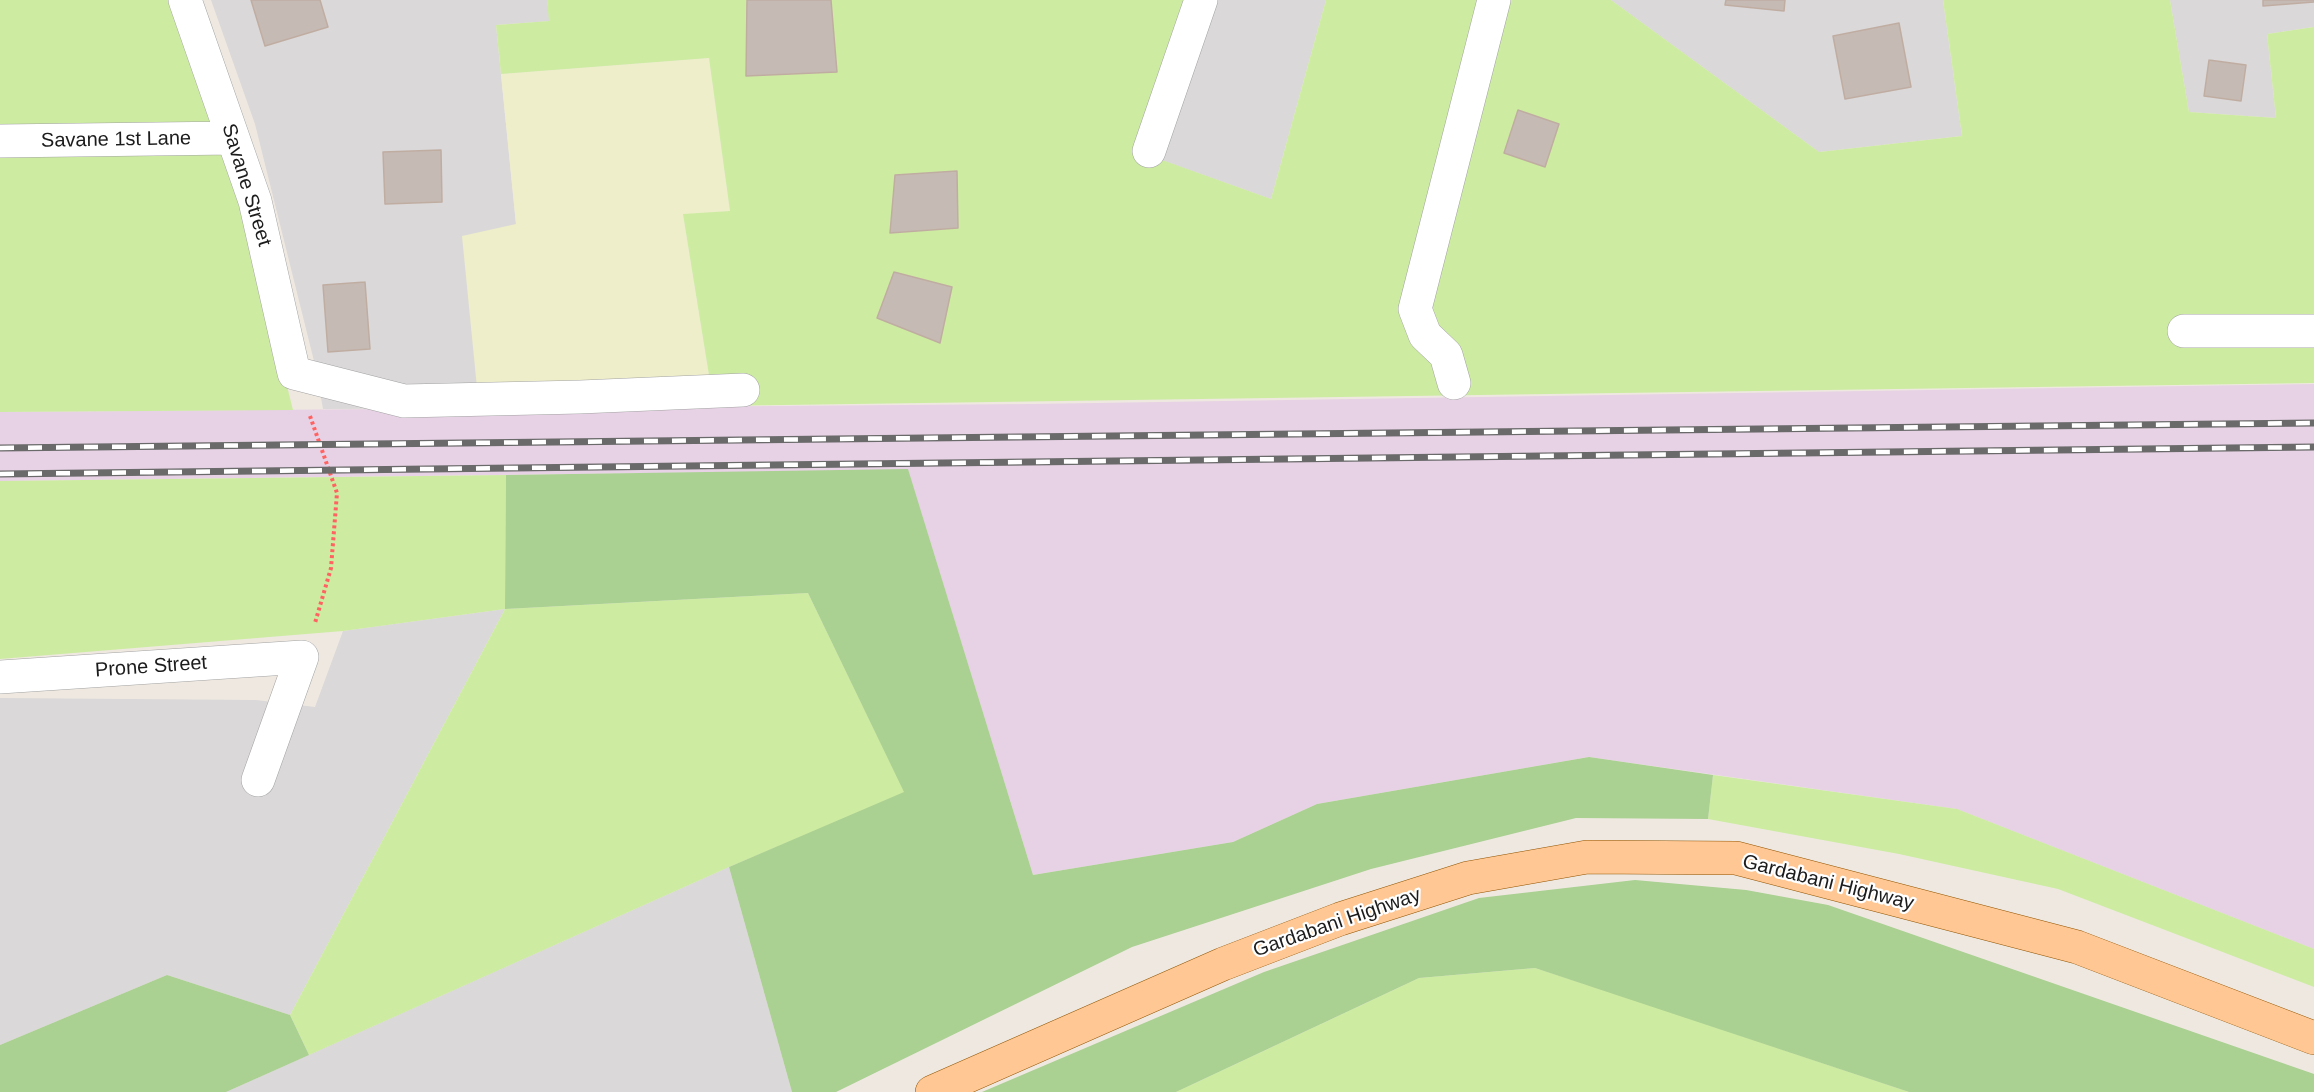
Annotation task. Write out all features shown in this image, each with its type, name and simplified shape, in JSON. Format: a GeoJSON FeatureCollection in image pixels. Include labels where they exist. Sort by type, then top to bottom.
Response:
{"type":"FeatureCollection","features":[{"type":"Feature","properties":{"kind":"main road","name":"Gardabani Highway"},"geometry":{"type":"LineString","coordinates":[[932,1092],[1223,964],[1340,919],[1468,878],[1587,857],[1736,858],[2077,947],[2314,1038]]}},
{"type":"Feature","properties":{"kind":"street","name":"Savane Street"},"geometry":{"type":"LineString","coordinates":[[184,0],[255,201],[294,373]]}},
{"type":"Feature","properties":{"kind":"street"},"geometry":{"type":"LineString","coordinates":[[1149,151],[1201,0]]}},
{"type":"Feature","properties":{"kind":"street"},"geometry":{"type":"LineString","coordinates":[[1454,383],[1446,355],[1425,335],[1415,309],[1494,0]]}},
{"type":"Feature","properties":{"kind":"street","name":"Savane 1st Lane"},"geometry":{"type":"LineString","coordinates":[[0,141],[233,138]]}},
{"type":"Feature","properties":{"kind":"street"},"geometry":{"type":"LineString","coordinates":[[2184,330],[2314,331]]}},
{"type":"Feature","properties":{"kind":"street"},"geometry":{"type":"LineString","coordinates":[[294,373],[404,401],[743,390]]}},
{"type":"Feature","properties":{"kind":"street"},"geometry":{"type":"LineString","coordinates":[[258,780],[302,657]]}},
{"type":"Feature","properties":{"kind":"street","name":"Prone Street"},"geometry":{"type":"LineString","coordinates":[[0,677],[302,657]]}},
{"type":"Feature","properties":{"kind":"path"},"geometry":{"type":"LineString","coordinates":[[294,373],[337,493],[331,568],[302,657]]}},
{"type":"Feature","properties":{"kind":"shaded area"},"geometry":{"type":"Polygon","coordinates":[[[211,0],[547,0],[550,21],[496,25],[516,224],[479,408],[323,409],[316,369],[255,124],[211,0]]]}},
{"type":"Feature","properties":{"kind":"shaded area"},"geometry":{"type":"Polygon","coordinates":[[[1214,0],[1326,0],[1271,199],[1156,158],[1214,0]]]}},
{"type":"Feature","properties":{"kind":"shaded area"},"geometry":{"type":"Polygon","coordinates":[[[1611,0],[1943,0],[1962,136],[1819,152],[1611,0]]]}},
{"type":"Feature","properties":{"kind":"shaded area"},"geometry":{"type":"Polygon","coordinates":[[[2170,0],[2314,0],[2314,27],[2267,34],[2276,118],[2189,112],[2170,0]]]}},
{"type":"Feature","properties":{"kind":"shaded area"},"geometry":{"type":"Polygon","coordinates":[[[2314,384],[2314,949],[1957,809],[1589,757],[1317,804],[1233,842],[1033,875],[908,470],[0,481],[0,412],[1032,404],[2314,384]]]}},
{"type":"Feature","properties":{"kind":"shaded area"},"geometry":{"type":"Polygon","coordinates":[[[505,609],[290,1015],[167,975],[0,1045],[0,698],[256,700],[315,707],[343,631],[505,609]]]}},
{"type":"Feature","properties":{"kind":"shaded area"},"geometry":{"type":"Polygon","coordinates":[[[729,867],[792,1092],[226,1092],[729,867]]]}},
{"type":"Feature","properties":{"kind":"green space"},"geometry":{"type":"Polygon","coordinates":[[[0,0],[173,0],[219,124],[0,128],[0,0]]]}},
{"type":"Feature","properties":{"kind":"green space"},"geometry":{"type":"Polygon","coordinates":[[[547,0],[1188,0],[1137,151],[1271,199],[1326,0],[1611,0],[1819,152],[1962,136],[1943,0],[2170,0],[2189,112],[2276,118],[2267,34],[2314,27],[2314,383],[714,406],[683,214],[730,211],[709,58],[501,74],[496,25],[549,21],[547,0]]]}},
{"type":"Feature","properties":{"kind":"green space"},"geometry":{"type":"Polygon","coordinates":[[[709,58],[730,211],[683,215],[714,406],[479,408],[462,236],[516,224],[501,74],[709,58]]]}},
{"type":"Feature","properties":{"kind":"green space"},"geometry":{"type":"Polygon","coordinates":[[[227,147],[293,410],[0,412],[0,151],[227,147]]]}},
{"type":"Feature","properties":{"kind":"green space"},"geometry":{"type":"Polygon","coordinates":[[[908,469],[1033,875],[1233,842],[1317,804],[1589,757],[1713,775],[1708,819],[1576,818],[1371,869],[1132,947],[836,1092],[792,1092],[729,867],[904,792],[808,593],[505,609],[506,475],[908,469]]]}},
{"type":"Feature","properties":{"kind":"green space"},"geometry":{"type":"Polygon","coordinates":[[[506,475],[505,609],[343,631],[0,659],[0,481],[506,475]]]}},
{"type":"Feature","properties":{"kind":"green space"},"geometry":{"type":"Polygon","coordinates":[[[808,593],[905,793],[729,867],[309,1055],[290,1015],[505,609],[808,593]]]}},
{"type":"Feature","properties":{"kind":"green space"},"geometry":{"type":"Polygon","coordinates":[[[1713,775],[1957,809],[2314,949],[2314,987],[2058,889],[1899,854],[1708,819],[1713,775]]]}},
{"type":"Feature","properties":{"kind":"green space"},"geometry":{"type":"Polygon","coordinates":[[[1635,880],[1746,890],[1828,905],[2314,1074],[2314,1092],[1909,1092],[1535,968],[1419,978],[1176,1092],[982,1092],[1264,972],[1479,898],[1635,880]]]}},
{"type":"Feature","properties":{"kind":"green space"},"geometry":{"type":"Polygon","coordinates":[[[1535,968],[1909,1092],[1176,1092],[1419,978],[1535,968]]]}},
{"type":"Feature","properties":{"kind":"green space"},"geometry":{"type":"Polygon","coordinates":[[[167,975],[290,1015],[309,1055],[226,1092],[0,1092],[0,1045],[167,975]]]}},
{"type":"Feature","properties":{"kind":"building"},"geometry":{"type":"Polygon","coordinates":[[[251,0],[320,0],[328,27],[265,46],[251,0]]]}},
{"type":"Feature","properties":{"kind":"building"},"geometry":{"type":"Polygon","coordinates":[[[747,0],[831,0],[837,72],[746,76],[747,0]]]}},
{"type":"Feature","properties":{"kind":"building"},"geometry":{"type":"Polygon","coordinates":[[[1726,0],[1785,0],[1784,11],[1725,5],[1726,0]]]}},
{"type":"Feature","properties":{"kind":"building"},"geometry":{"type":"Polygon","coordinates":[[[2263,0],[2314,0],[2314,2],[2263,6],[2263,0]]]}},
{"type":"Feature","properties":{"kind":"building"},"geometry":{"type":"Polygon","coordinates":[[[1899,23],[1911,87],[1845,99],[1833,36],[1899,23]]]}},
{"type":"Feature","properties":{"kind":"building"},"geometry":{"type":"Polygon","coordinates":[[[2209,60],[2246,65],[2241,101],[2204,96],[2209,60]]]}},
{"type":"Feature","properties":{"kind":"building"},"geometry":{"type":"Polygon","coordinates":[[[1518,110],[1559,124],[1545,167],[1504,153],[1518,110]]]}},
{"type":"Feature","properties":{"kind":"building"},"geometry":{"type":"Polygon","coordinates":[[[441,150],[442,202],[385,204],[383,152],[441,150]]]}},
{"type":"Feature","properties":{"kind":"building"},"geometry":{"type":"Polygon","coordinates":[[[957,171],[958,228],[890,233],[895,175],[957,171]]]}},
{"type":"Feature","properties":{"kind":"building"},"geometry":{"type":"Polygon","coordinates":[[[894,272],[952,287],[940,343],[877,318],[894,272]]]}},
{"type":"Feature","properties":{"kind":"building"},"geometry":{"type":"Polygon","coordinates":[[[365,282],[370,349],[328,352],[323,285],[365,282]]]}},
{"type":"Feature","properties":{"kind":"railway"},"geometry":{"type":"LineString","coordinates":[[0,448],[2314,423]]}},
{"type":"Feature","properties":{"kind":"railway"},"geometry":{"type":"LineString","coordinates":[[0,474],[2314,447]]}}]}
